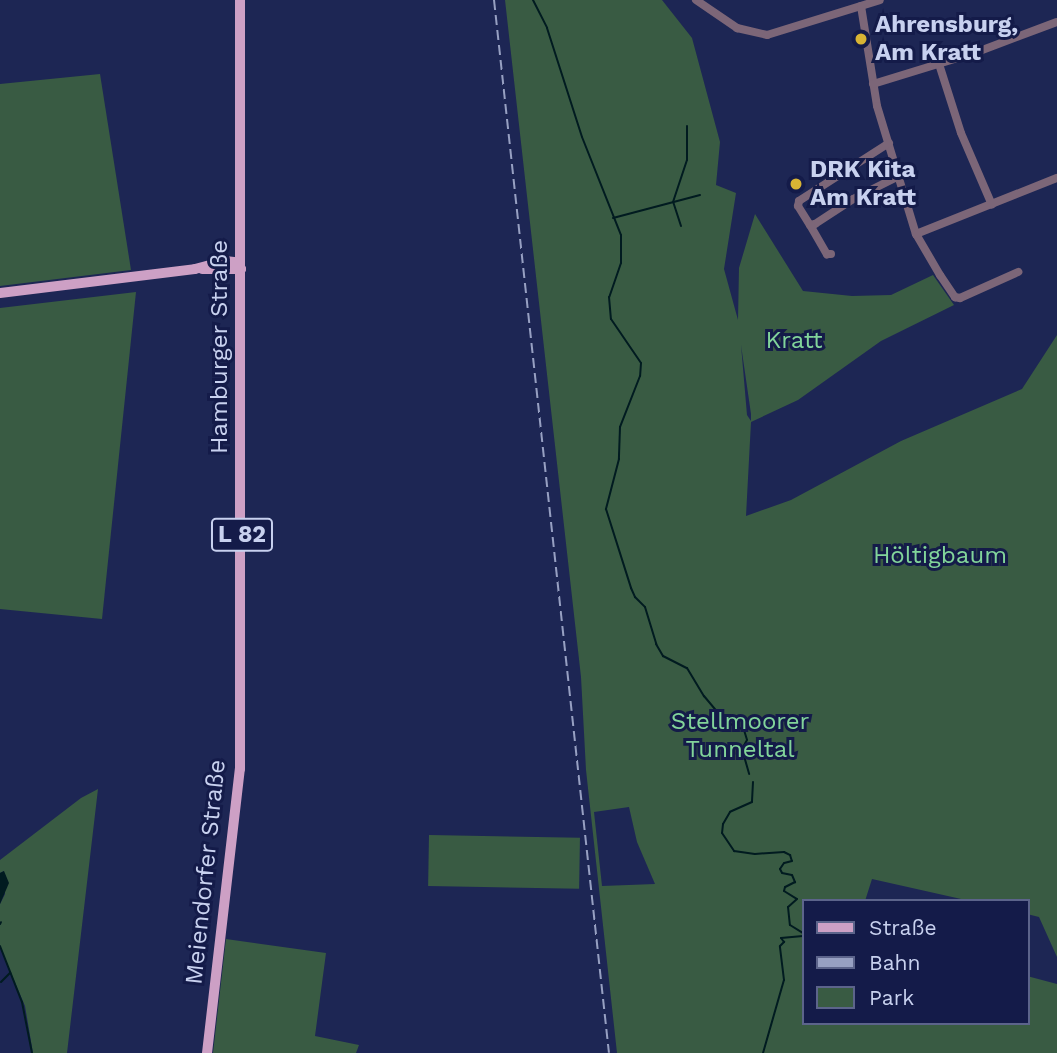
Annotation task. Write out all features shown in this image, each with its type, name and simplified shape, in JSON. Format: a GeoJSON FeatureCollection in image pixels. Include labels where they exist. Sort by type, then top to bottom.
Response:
{"type":"FeatureCollection","features":[{"type":"Feature","properties":{"kind":"main road","name":"Hamburger Straße"},"geometry":{"type":"LineString","coordinates":[[240,0],[242,694]]}},
{"type":"Feature","properties":{"kind":"main road"},"geometry":{"type":"LineString","coordinates":[[219,262],[229,255],[241,234]]}},
{"type":"Feature","properties":{"kind":"main road"},"geometry":{"type":"LineString","coordinates":[[195,269],[232,261],[241,269]]}},
{"type":"Feature","properties":{"kind":"main road"},"geometry":{"type":"LineString","coordinates":[[0,293],[195,269],[241,269]]}},
{"type":"Feature","properties":{"kind":"main road","name":"Meiendorfer Straße"},"geometry":{"type":"LineString","coordinates":[[207,1053],[238,788],[242,694]]}},
{"type":"Feature","properties":{"kind":"street"},"geometry":{"type":"LineString","coordinates":[[696,0],[737,28],[768,35],[880,0]]}},
{"type":"Feature","properties":{"kind":"street"},"geometry":{"type":"LineString","coordinates":[[861,6],[873,84],[916,234],[955,297],[968,295],[1018,272]]}},
{"type":"Feature","properties":{"kind":"street"},"geometry":{"type":"LineString","coordinates":[[873,84],[939,64],[1057,22]]}},
{"type":"Feature","properties":{"kind":"street"},"geometry":{"type":"LineString","coordinates":[[939,64],[961,133],[992,205]]}},
{"type":"Feature","properties":{"kind":"street"},"geometry":{"type":"LineString","coordinates":[[831,254],[827,254],[798,206],[799,201],[888,142]]}},
{"type":"Feature","properties":{"kind":"street"},"geometry":{"type":"LineString","coordinates":[[810,225],[899,176]]}},
{"type":"Feature","properties":{"kind":"street"},"geometry":{"type":"LineString","coordinates":[[916,234],[1057,178]]}},
{"type":"Feature","properties":{"kind":"green space"},"geometry":{"type":"Polygon","coordinates":[[[505,0],[662,0],[692,38],[720,142],[716,185],[736,193],[724,269],[738,320],[739,268],[755,214],[803,291],[852,296],[891,295],[933,275],[954,305],[881,341],[798,400],[751,422],[746,516],[791,500],[901,441],[1022,389],[1057,335],[1057,957],[1039,917],[1029,914],[1029,899],[961,899],[872,879],[866,899],[802,899],[802,1025],[1029,1025],[1029,977],[1057,984],[1057,1053],[617,1053],[586,770],[581,677],[505,0]],[[741,345],[747,415],[751,421],[741,345]],[[629,807],[594,812],[602,886],[655,884],[637,842],[629,807]]]}},
{"type":"Feature","properties":{"kind":"green space"},"geometry":{"type":"Polygon","coordinates":[[[100,74],[131,270],[0,286],[0,84],[100,74]]]}},
{"type":"Feature","properties":{"kind":"green space"},"geometry":{"type":"Polygon","coordinates":[[[136,292],[102,619],[0,609],[0,308],[136,292]]]}},
{"type":"Feature","properties":{"kind":"green space"},"geometry":{"type":"Polygon","coordinates":[[[98,789],[67,1053],[33,1053],[25,1006],[0,947],[0,904],[5,894],[4,871],[0,873],[0,860],[81,798],[98,789]]]}},
{"type":"Feature","properties":{"kind":"green space"},"geometry":{"type":"Polygon","coordinates":[[[429,835],[580,838],[579,889],[428,886],[429,835]]]}},
{"type":"Feature","properties":{"kind":"green space"},"geometry":{"type":"Polygon","coordinates":[[[226,939],[326,953],[315,1036],[359,1045],[356,1053],[213,1053],[226,939]]]}},
{"type":"Feature","properties":{"kind":"shaded area"},"geometry":{"type":"Polygon","coordinates":[[[4,871],[9,883],[0,904],[0,873],[4,871]]]}},
{"type":"Feature","properties":{"kind":"waterway"},"geometry":{"type":"LineString","coordinates":[[533,0],[547,28],[582,137],[621,235],[621,263],[609,297],[611,319],[641,363],[640,376],[620,427],[619,459],[606,509],[631,588],[635,597],[645,607],[656,644],[663,656],[687,668],[704,696],[726,722],[744,730],[747,740],[742,749],[749,774]]}},
{"type":"Feature","properties":{"kind":"waterway"},"geometry":{"type":"LineString","coordinates":[[681,226],[673,202],[687,160],[687,126]]}},
{"type":"Feature","properties":{"kind":"waterway"},"geometry":{"type":"LineString","coordinates":[[613,218],[700,195]]}},
{"type":"Feature","properties":{"kind":"waterway"},"geometry":{"type":"LineString","coordinates":[[753,782],[752,802],[730,812],[723,824],[722,833],[734,851],[755,854],[784,852],[790,855],[792,861],[784,863],[780,869],[782,873],[792,875],[795,882],[785,887],[784,891],[797,899],[788,907],[790,925],[802,932]]}},
{"type":"Feature","properties":{"kind":"waterway"},"geometry":{"type":"LineString","coordinates":[[763,1053],[784,980],[780,946],[784,942],[781,938],[802,936]]}},
{"type":"Feature","properties":{"kind":"waterway"},"geometry":{"type":"LineString","coordinates":[[0,946],[22,1002],[32,1053]]}},
{"type":"Feature","properties":{"kind":"waterway"},"geometry":{"type":"LineString","coordinates":[[1,982],[10,973]]}},
{"type":"Feature","properties":{"kind":"railway"},"geometry":{"type":"LineString","coordinates":[[494,0],[609,1053]]}},
{"type":"Feature","properties":{"kind":"place","name":"Ahrensburg, Am Kratt"},"geometry":{"type":"Point","coordinates":[861,39]}},
{"type":"Feature","properties":{"kind":"place","name":"DRK Kita Am Kratt"},"geometry":{"type":"Point","coordinates":[796,184]}},
{"type":"Feature","properties":{"kind":"park label","name":"Kratt"},"geometry":{"type":"Point","coordinates":[794,341]}},
{"type":"Feature","properties":{"kind":"park label","name":"Höltigbaum"},"geometry":{"type":"Point","coordinates":[940,556]}},
{"type":"Feature","properties":{"kind":"park label","name":"Stellmoorer Tunneltal"},"geometry":{"type":"Point","coordinates":[740,736]}}]}
